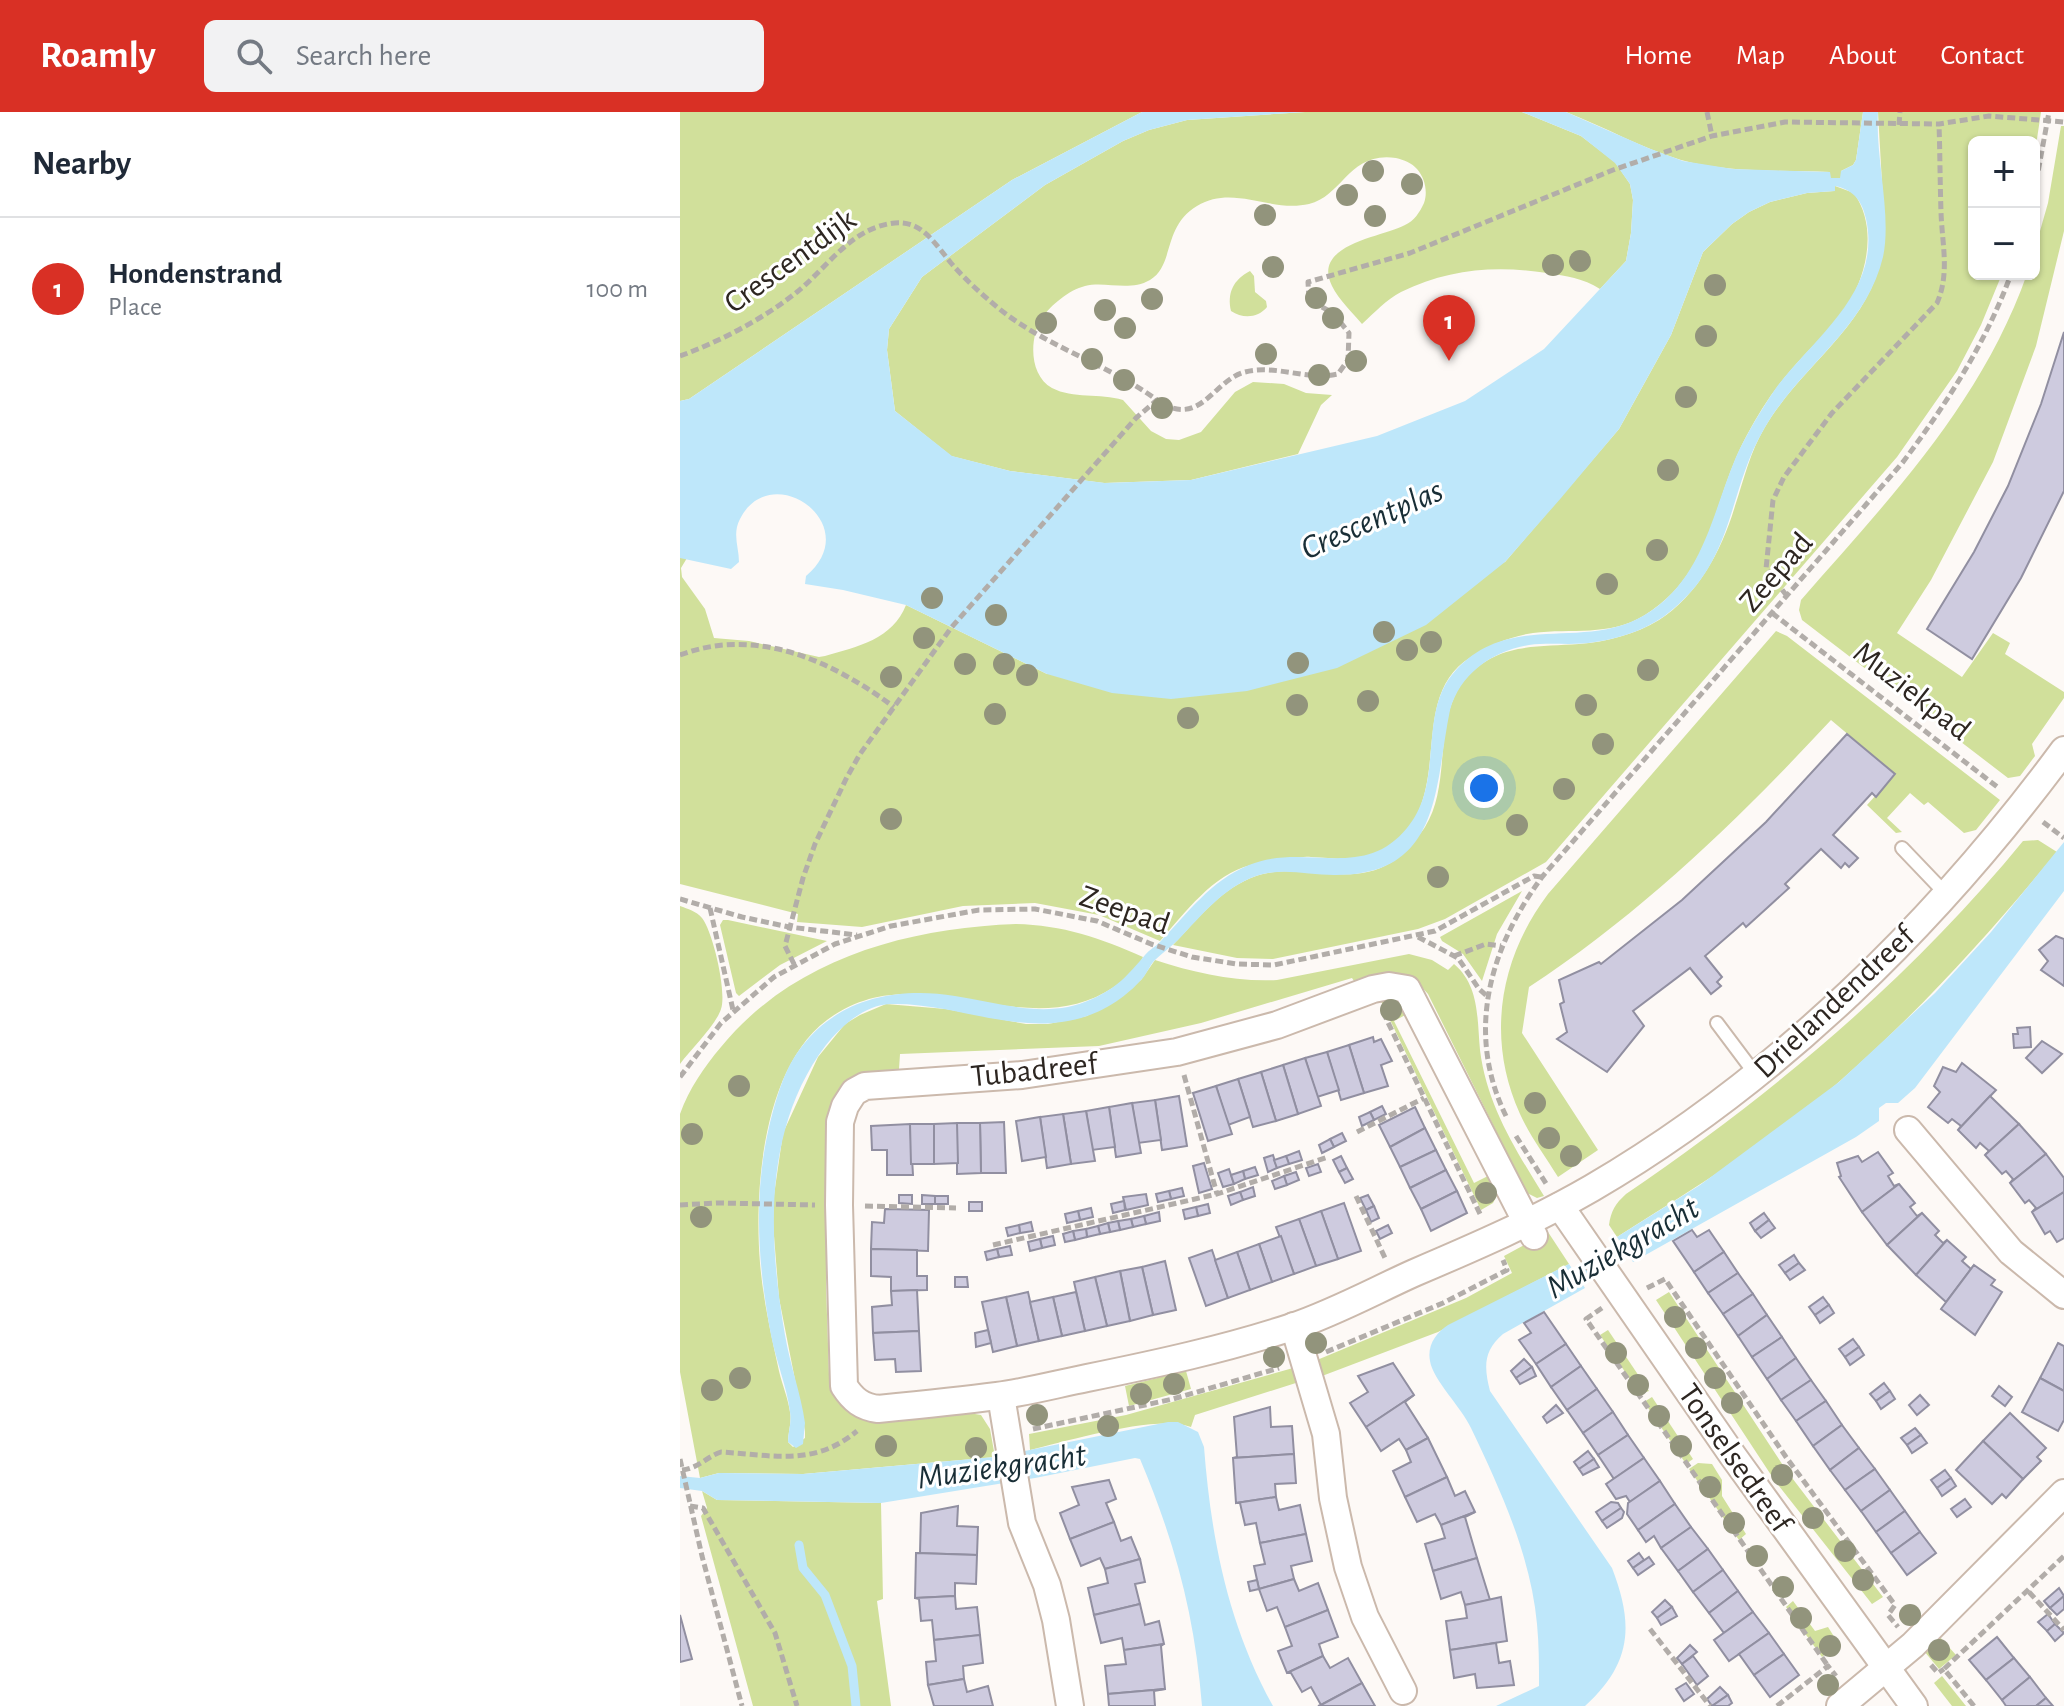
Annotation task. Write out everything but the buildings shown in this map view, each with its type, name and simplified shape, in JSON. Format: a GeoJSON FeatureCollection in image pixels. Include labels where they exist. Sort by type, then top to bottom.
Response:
{"type":"FeatureCollection","features":[{"type":"Feature","properties":{"kind":"street","name":"Drielandendreef"},"geometry":{"type":"LineString","coordinates":[[1560,1206],[1621,1170],[1756,1076],[1837,1006],[1946,894],[2023,806],[2064,750]]}},
{"type":"Feature","properties":{"kind":"street","name":"Tubadreef"},"geometry":{"type":"LineString","coordinates":[[878,1409],[857,1402],[844,1386],[840,1122],[854,1092],[865,1086],[1022,1075],[1177,1052],[1277,1025],[1373,989],[1389,986],[1407,989],[1530,1230]]}},
{"type":"Feature","properties":{"kind":"street"},"geometry":{"type":"LineString","coordinates":[[1908,1130],[2011,1252],[2064,1295]]}},
{"type":"Feature","properties":{"kind":"street"},"geometry":{"type":"LineString","coordinates":[[878,1409],[1001,1396],[1161,1363],[1294,1326],[1487,1228],[1530,1230],[1560,1206]]}},
{"type":"Feature","properties":{"kind":"street","name":"Tonselsedreef"},"geometry":{"type":"LineString","coordinates":[[1560,1206],[1914,1706]]}},
{"type":"Feature","properties":{"kind":"street"},"geometry":{"type":"LineString","coordinates":[[1294,1326],[1326,1434],[1333,1498],[1348,1567],[1365,1617],[1403,1691]]}},
{"type":"Feature","properties":{"kind":"street"},"geometry":{"type":"LineString","coordinates":[[1001,1396],[1022,1523],[1047,1585],[1070,1706]]}},
{"type":"Feature","properties":{"kind":"street"},"geometry":{"type":"LineString","coordinates":[[1846,1702],[1913,1645],[2064,1493]]}},
{"type":"Feature","properties":{"kind":"lane"},"geometry":{"type":"LineString","coordinates":[[1902,848],[1946,894]]}},
{"type":"Feature","properties":{"kind":"lane"},"geometry":{"type":"LineString","coordinates":[[1717,1023],[1756,1076]]}},
{"type":"Feature","properties":{"kind":"path"},"geometry":{"type":"LineString","coordinates":[[1707,112],[1712,136]]}},
{"type":"Feature","properties":{"kind":"path"},"geometry":{"type":"LineString","coordinates":[[1899,125],[1900,112]]}},
{"type":"Feature","properties":{"kind":"path"},"geometry":{"type":"LineString","coordinates":[[2040,162],[2049,112]]}},
{"type":"Feature","properties":{"kind":"path"},"geometry":{"type":"LineString","coordinates":[[794,964],[785,946],[803,878],[832,807],[860,754],[951,628],[1136,418],[1157,400],[1167,406],[1186,408],[1203,404],[1241,373],[1269,369],[1296,376],[1338,374],[1348,360],[1349,333],[1333,313],[1309,300],[1308,282],[1410,253],[1613,170],[1712,136],[1785,122],[1939,124],[1989,116],[2064,122]]}},
{"type":"Feature","properties":{"kind":"path"},"geometry":{"type":"LineString","coordinates":[[1787,596],[1766,569],[1773,500],[1784,477],[1832,413],[1937,303],[1943,289],[1946,271],[1939,124]]}},
{"type":"Feature","properties":{"kind":"path","name":"Crescentdijk"},"geometry":{"type":"LineString","coordinates":[[680,356],[719,340],[775,307],[815,277],[846,246],[876,227],[893,223],[909,224],[929,234],[953,266],[992,303],[1077,357],[1130,380],[1157,400]]}},
{"type":"Feature","properties":{"kind":"path","name":"Zeepad"},"geometry":{"type":"LineString","coordinates":[[1508,1121],[1490,1067],[1486,1042],[1488,997],[1501,946],[1517,913],[1542,877],[1903,462],[1964,375],[2008,280]]}},
{"type":"Feature","properties":{"kind":"path","name":"Muziekpad"},"geometry":{"type":"LineString","coordinates":[[1772,613],[2023,806]]}},
{"type":"Feature","properties":{"kind":"path"},"geometry":{"type":"LineString","coordinates":[[680,655],[716,644],[742,643],[796,654],[835,668],[894,707]]}},
{"type":"Feature","properties":{"kind":"path"},"geometry":{"type":"LineString","coordinates":[[2054,831],[2064,838]]}},
{"type":"Feature","properties":{"kind":"path","name":"Zeepad"},"geometry":{"type":"LineString","coordinates":[[680,899],[789,927],[857,936],[943,915],[1015,908],[1075,915],[1173,952],[1213,961],[1265,966],[1417,936],[1448,925],[1534,876],[1542,877]]}},
{"type":"Feature","properties":{"kind":"path"},"geometry":{"type":"LineString","coordinates":[[710,908],[733,1010]]}},
{"type":"Feature","properties":{"kind":"path"},"geometry":{"type":"LineString","coordinates":[[680,1077],[695,1054],[733,1010],[759,987],[794,964],[857,936]]}},
{"type":"Feature","properties":{"kind":"path"},"geometry":{"type":"LineString","coordinates":[[1417,936],[1454,956],[1488,997]]}},
{"type":"Feature","properties":{"kind":"path"},"geometry":{"type":"LineString","coordinates":[[1454,956],[1486,944],[1501,946]]}},
{"type":"Feature","properties":{"kind":"path"},"geometry":{"type":"LineString","coordinates":[[1373,989],[1487,1228]]}},
{"type":"Feature","properties":{"kind":"path"},"geometry":{"type":"LineString","coordinates":[[1177,1052],[1217,1194]]}},
{"type":"Feature","properties":{"kind":"path"},"geometry":{"type":"LineString","coordinates":[[1357,1132],[1424,1098]]}},
{"type":"Feature","properties":{"kind":"path"},"geometry":{"type":"LineString","coordinates":[[1514,1134],[1560,1206]]}},
{"type":"Feature","properties":{"kind":"path"},"geometry":{"type":"LineString","coordinates":[[993,1245],[1217,1194],[1328,1157]]}},
{"type":"Feature","properties":{"kind":"path"},"geometry":{"type":"LineString","coordinates":[[1356,1196],[1387,1262],[1373,1268]]}},
{"type":"Feature","properties":{"kind":"path"},"geometry":{"type":"LineString","coordinates":[[680,1205],[783,1205]]}},
{"type":"Feature","properties":{"kind":"path"},"geometry":{"type":"LineString","coordinates":[[839,1205],[956,1208]]}},
{"type":"Feature","properties":{"kind":"path"},"geometry":{"type":"LineString","coordinates":[[1468,1223],[1487,1228]]}},
{"type":"Feature","properties":{"kind":"path"},"geometry":{"type":"LineString","coordinates":[[1846,1702],[1828,1666],[1586,1319],[1604,1307],[1618,1289],[1645,1289],[1665,1279],[1786,1457],[1895,1605],[1888,1615],[1938,1673],[2029,1592],[2064,1556]]}},
{"type":"Feature","properties":{"kind":"path"},"geometry":{"type":"LineString","coordinates":[[682,1470],[697,1468],[712,1455],[721,1452],[808,1456],[825,1451],[853,1434],[878,1409]]}},
{"type":"Feature","properties":{"kind":"path"},"geometry":{"type":"LineString","coordinates":[[680,1459],[742,1706]]}},
{"type":"Feature","properties":{"kind":"path"},"geometry":{"type":"LineString","coordinates":[[690,1506],[703,1508],[775,1633],[797,1706]]}},
{"type":"Feature","properties":{"kind":"path"},"geometry":{"type":"LineString","coordinates":[[2029,1592],[2064,1630]]}},
{"type":"Feature","properties":{"kind":"path"},"geometry":{"type":"LineString","coordinates":[[1650,1629],[1710,1706]]}},
{"type":"Feature","properties":{"kind":"path"},"geometry":{"type":"LineString","coordinates":[[1777,1706],[1828,1666]]}},
{"type":"Feature","properties":{"kind":"path"},"geometry":{"type":"LineString","coordinates":[[1944,1669],[1974,1706]]}},
{"type":"Feature","properties":{"kind":"green space"},"geometry":{"type":"Polygon","coordinates":[[[680,112],[1142,112],[1012,180],[689,399],[680,401],[680,112]]]}},
{"type":"Feature","properties":{"kind":"green space"},"geometry":{"type":"Polygon","coordinates":[[[1305,112],[1522,112],[1581,136],[1615,162],[1630,184],[1633,200],[1626,261],[1600,289],[1574,278],[1509,269],[1472,271],[1436,278],[1401,292],[1362,324],[1332,286],[1328,272],[1331,260],[1352,244],[1414,219],[1421,210],[1426,194],[1422,177],[1413,165],[1396,158],[1380,158],[1357,167],[1321,199],[1309,204],[1280,205],[1225,198],[1197,206],[1178,224],[1163,265],[1150,280],[1126,286],[1085,286],[1073,291],[1046,313],[1035,336],[1035,365],[1044,382],[1069,394],[1123,400],[1151,431],[1166,439],[1179,440],[1201,432],[1235,392],[1253,382],[1284,384],[1306,393],[1332,395],[1321,405],[1298,454],[1191,480],[1104,483],[1010,471],[951,456],[895,411],[887,350],[889,329],[922,277],[1045,185],[1123,141],[1149,130],[1187,120],[1305,112]]]}},
{"type":"Feature","properties":{"kind":"green space"},"geometry":{"type":"Polygon","coordinates":[[[1566,112],[1863,112],[1856,160],[1841,171],[1841,178],[1830,178],[1830,172],[1736,169],[1681,160],[1566,112]]]}},
{"type":"Feature","properties":{"kind":"green space"},"geometry":{"type":"Polygon","coordinates":[[[1878,112],[2041,112],[2037,136],[1968,136],[1968,280],[2000,280],[1957,371],[1897,457],[1546,862],[1445,919],[1418,929],[1273,959],[1237,958],[1173,945],[1201,915],[1243,881],[1273,872],[1359,873],[1376,870],[1397,858],[1423,830],[1433,809],[1449,711],[1456,693],[1479,666],[1505,652],[1589,643],[1631,633],[1659,620],[1686,598],[1716,555],[1730,523],[1751,456],[1765,427],[1800,380],[1837,339],[1869,294],[1885,237],[1878,112]]]}},
{"type":"Feature","properties":{"kind":"green space"},"geometry":{"type":"Polygon","coordinates":[[[2061,126],[2064,126],[2064,231],[2036,346],[1993,462],[1931,580],[1897,633],[1962,677],[1993,633],[2010,643],[2005,654],[2064,692],[2064,698],[2032,744],[2035,756],[2020,776],[2008,778],[1802,620],[1799,610],[1801,600],[1899,486],[1959,407],[2008,321],[2025,280],[2040,280],[2040,231],[2061,126]]]}},
{"type":"Feature","properties":{"kind":"green space"},"geometry":{"type":"Polygon","coordinates":[[[1835,186],[1854,193],[1867,227],[1867,250],[1858,285],[1837,320],[1785,377],[1757,418],[1735,459],[1709,533],[1685,578],[1668,598],[1631,622],[1604,629],[1525,634],[1485,649],[1451,675],[1439,698],[1420,807],[1407,831],[1383,851],[1357,858],[1300,857],[1259,863],[1237,870],[1201,896],[1160,941],[1099,915],[1035,903],[963,906],[862,927],[797,922],[798,914],[680,884],[680,558],[687,558],[681,568],[682,577],[705,609],[714,638],[749,641],[825,656],[861,645],[883,634],[900,617],[906,605],[1047,674],[1505,562],[1619,429],[1671,335],[1703,252],[1749,212],[1770,202],[1807,193],[1834,191],[1835,186]]]}},
{"type":"Feature","properties":{"kind":"green space"},"geometry":{"type":"Polygon","coordinates":[[[1250,271],[1254,276],[1255,292],[1266,301],[1267,307],[1255,315],[1245,316],[1231,311],[1230,298],[1235,283],[1250,271]]]}},
{"type":"Feature","properties":{"kind":"green space"},"geometry":{"type":"Polygon","coordinates":[[[1776,631],[1787,636],[2000,800],[1976,830],[1964,833],[1928,802],[1924,805],[1910,793],[1887,818],[1902,832],[1896,833],[1867,805],[1895,774],[1831,720],[1761,793],[1650,896],[1529,987],[1522,1033],[1598,1150],[1558,1177],[1520,1114],[1509,1086],[1503,1057],[1503,1000],[1518,945],[1548,894],[1776,631]]]}},
{"type":"Feature","properties":{"kind":"green space"},"geometry":{"type":"Polygon","coordinates":[[[2038,840],[2057,852],[1953,971],[1870,1054],[1814,1103],[1760,1144],[1617,1237],[1609,1225],[1610,1220],[1614,1208],[1626,1194],[1734,1116],[1837,1032],[1934,940],[2023,841],[2038,840]]]}},
{"type":"Feature","properties":{"kind":"green space"},"geometry":{"type":"Polygon","coordinates":[[[1522,891],[1497,934],[1482,981],[1463,954],[1440,937],[1522,891]]]}},
{"type":"Feature","properties":{"kind":"green space"},"geometry":{"type":"Polygon","coordinates":[[[680,906],[692,910],[706,925],[718,962],[722,1001],[714,1022],[680,1064],[680,906]]]}},
{"type":"Feature","properties":{"kind":"green space"},"geometry":{"type":"Polygon","coordinates":[[[723,920],[827,941],[780,965],[739,996],[720,925],[723,920]]]}},
{"type":"Feature","properties":{"kind":"green space"},"geometry":{"type":"Polygon","coordinates":[[[1016,924],[1081,934],[1143,957],[1134,970],[1114,987],[1079,1003],[1043,1008],[934,995],[898,994],[862,1001],[827,1020],[806,1041],[789,1068],[776,1098],[762,1166],[760,1263],[765,1304],[790,1412],[788,1442],[793,1447],[805,1438],[805,1431],[779,1298],[773,1224],[783,1133],[818,1057],[845,1024],[886,1004],[946,1009],[1026,1024],[1048,1024],[1087,1016],[1141,980],[1155,960],[1215,976],[1246,980],[1277,980],[1409,954],[1432,960],[1448,970],[1454,964],[1469,982],[1473,993],[1480,1050],[1496,1109],[1544,1196],[1537,1198],[1527,1193],[1428,994],[1419,984],[1356,984],[1352,978],[1201,1023],[1099,1046],[900,1054],[899,1069],[872,1072],[860,1077],[827,1191],[829,1374],[833,1386],[878,1422],[969,1413],[981,1415],[990,1429],[995,1457],[803,1474],[719,1473],[700,1478],[680,1372],[680,1114],[692,1087],[715,1055],[750,1017],[782,991],[817,970],[893,941],[975,927],[1016,924]]]}},
{"type":"Feature","properties":{"kind":"green space"},"geometry":{"type":"Polygon","coordinates":[[[1396,998],[1413,1011],[1394,1021],[1474,1183],[1492,1174],[1499,1191],[1493,1203],[1481,1210],[1380,999],[1396,998]]]}},
{"type":"Feature","properties":{"kind":"green space"},"geometry":{"type":"Polygon","coordinates":[[[1548,1232],[1569,1264],[1438,1332],[1322,1376],[1317,1360],[1466,1298],[1512,1273],[1504,1256],[1548,1232]]]}},
{"type":"Feature","properties":{"kind":"green space"},"geometry":{"type":"Polygon","coordinates":[[[1669,1292],[1786,1470],[1883,1597],[1872,1604],[1775,1481],[1656,1300],[1669,1292]]]}},
{"type":"Feature","properties":{"kind":"green space"},"geometry":{"type":"Polygon","coordinates":[[[1608,1330],[1649,1391],[1640,1394],[1600,1335],[1608,1330]]]}},
{"type":"Feature","properties":{"kind":"green space"},"geometry":{"type":"Polygon","coordinates":[[[1293,1368],[1299,1382],[1195,1415],[1191,1427],[1176,1424],[1135,1426],[1030,1450],[1029,1434],[1126,1415],[1293,1368]]]}},
{"type":"Feature","properties":{"kind":"green space"},"geometry":{"type":"Polygon","coordinates":[[[1186,1371],[1191,1389],[1129,1406],[1125,1386],[1186,1371]]]}},
{"type":"Feature","properties":{"kind":"green space"},"geometry":{"type":"Polygon","coordinates":[[[1652,1397],[1693,1459],[1686,1464],[1644,1402],[1652,1397]]]}},
{"type":"Feature","properties":{"kind":"green space"},"geometry":{"type":"Polygon","coordinates":[[[1698,1463],[1712,1464],[1722,1480],[1722,1496],[1746,1534],[1739,1540],[1689,1469],[1698,1463]]]}},
{"type":"Feature","properties":{"kind":"green space"},"geometry":{"type":"Polygon","coordinates":[[[702,1491],[717,1500],[881,1503],[883,1599],[877,1601],[891,1706],[753,1706],[701,1516],[707,1508],[702,1491]]]}},
{"type":"Feature","properties":{"kind":"green space"},"geometry":{"type":"Polygon","coordinates":[[[1793,1601],[1815,1631],[1828,1627],[1838,1643],[1822,1657],[1786,1607],[1793,1601]]]}},
{"type":"Feature","properties":{"kind":"green space"},"geometry":{"type":"Polygon","coordinates":[[[1939,1636],[1956,1655],[1939,1669],[1924,1651],[1939,1636]]]}},
{"type":"Feature","properties":{"kind":"green space"},"geometry":{"type":"Polygon","coordinates":[[[1942,1676],[1966,1706],[1952,1706],[1934,1683],[1942,1676]]]}},
{"type":"Feature","properties":{"kind":"water","name":"Crescentplas"},"geometry":{"type":"Polygon","coordinates":[[[1142,112],[1305,112],[1187,120],[1123,141],[1045,185],[922,277],[889,329],[887,350],[895,411],[952,456],[1010,471],[1105,483],[1191,480],[1377,436],[1465,401],[1544,349],[1626,261],[1633,200],[1630,184],[1615,163],[1581,136],[1522,112],[1566,112],[1683,161],[1733,169],[1830,172],[1831,178],[1840,178],[1841,171],[1856,160],[1863,112],[1878,112],[1886,223],[1883,257],[1862,306],[1778,407],[1764,429],[1743,476],[1719,546],[1693,590],[1664,616],[1626,635],[1587,643],[1529,645],[1502,653],[1479,666],[1461,686],[1450,710],[1435,797],[1426,822],[1414,844],[1395,861],[1369,871],[1334,875],[1276,872],[1244,881],[1214,903],[1155,960],[1130,991],[1109,1006],[1087,1016],[1038,1024],[940,1008],[890,1004],[863,1012],[832,1038],[805,1077],[791,1112],[781,1148],[776,1185],[775,1260],[779,1298],[805,1423],[803,1444],[796,1448],[788,1442],[791,1420],[789,1403],[767,1309],[760,1257],[759,1205],[769,1127],[786,1074],[803,1045],[834,1016],[852,1006],[892,995],[934,994],[1041,1009],[1075,1005],[1101,995],[1122,980],[1200,899],[1235,872],[1270,859],[1352,857],[1372,853],[1390,844],[1407,828],[1419,809],[1429,769],[1437,706],[1444,687],[1456,670],[1477,652],[1500,642],[1523,636],[1596,631],[1620,626],[1643,616],[1663,602],[1679,585],[1703,546],[1736,457],[1760,413],[1791,369],[1841,312],[1855,291],[1864,269],[1868,245],[1866,219],[1859,202],[1847,190],[1835,186],[1835,191],[1807,193],[1770,202],[1749,212],[1703,252],[1671,335],[1619,429],[1505,562],[1426,625],[1337,668],[1247,691],[1171,699],[1112,693],[1047,674],[906,605],[805,584],[806,576],[822,556],[826,537],[820,519],[808,505],[791,496],[772,495],[754,502],[740,519],[736,535],[739,562],[731,569],[680,558],[680,401],[689,399],[1012,180],[1142,112]]]}},
{"type":"Feature","properties":{"kind":"water"},"geometry":{"type":"Polygon","coordinates":[[[2064,842],[2064,891],[1915,1088],[1898,1103],[1886,1103],[1879,1108],[1879,1121],[1856,1137],[1633,1262],[1617,1237],[1700,1185],[1839,1082],[1935,993],[1991,932],[2064,842]]]}},
{"type":"Feature","properties":{"kind":"water"},"geometry":{"type":"Polygon","coordinates":[[[1569,1264],[1585,1288],[1496,1340],[1487,1360],[1487,1374],[1490,1391],[1612,1568],[1624,1608],[1624,1642],[1612,1674],[1585,1706],[1496,1706],[1539,1686],[1534,1599],[1521,1548],[1503,1499],[1467,1420],[1432,1369],[1430,1350],[1436,1336],[1448,1325],[1569,1264]]]}},
{"type":"Feature","properties":{"kind":"water"},"geometry":{"type":"Polygon","coordinates":[[[1178,1422],[1198,1432],[1204,1447],[1211,1514],[1224,1580],[1244,1644],[1273,1706],[1202,1706],[1182,1580],[1140,1459],[881,1503],[717,1500],[702,1491],[680,1488],[680,1476],[803,1474],[995,1457],[1178,1422]]]}},
{"type":"Feature","properties":{"kind":"waterway","name":"Muziekgracht"},"geometry":{"type":"LineString","coordinates":[[1570,1280],[1634,1245]]}},
{"type":"Feature","properties":{"kind":"waterway"},"geometry":{"type":"LineString","coordinates":[[799,1545],[803,1568],[825,1595],[852,1666],[856,1706]]}},
{"type":"Feature","properties":{"kind":"place","name":"Hondenstrand"},"geometry":{"type":"Point","coordinates":[1449,361]}}]}
